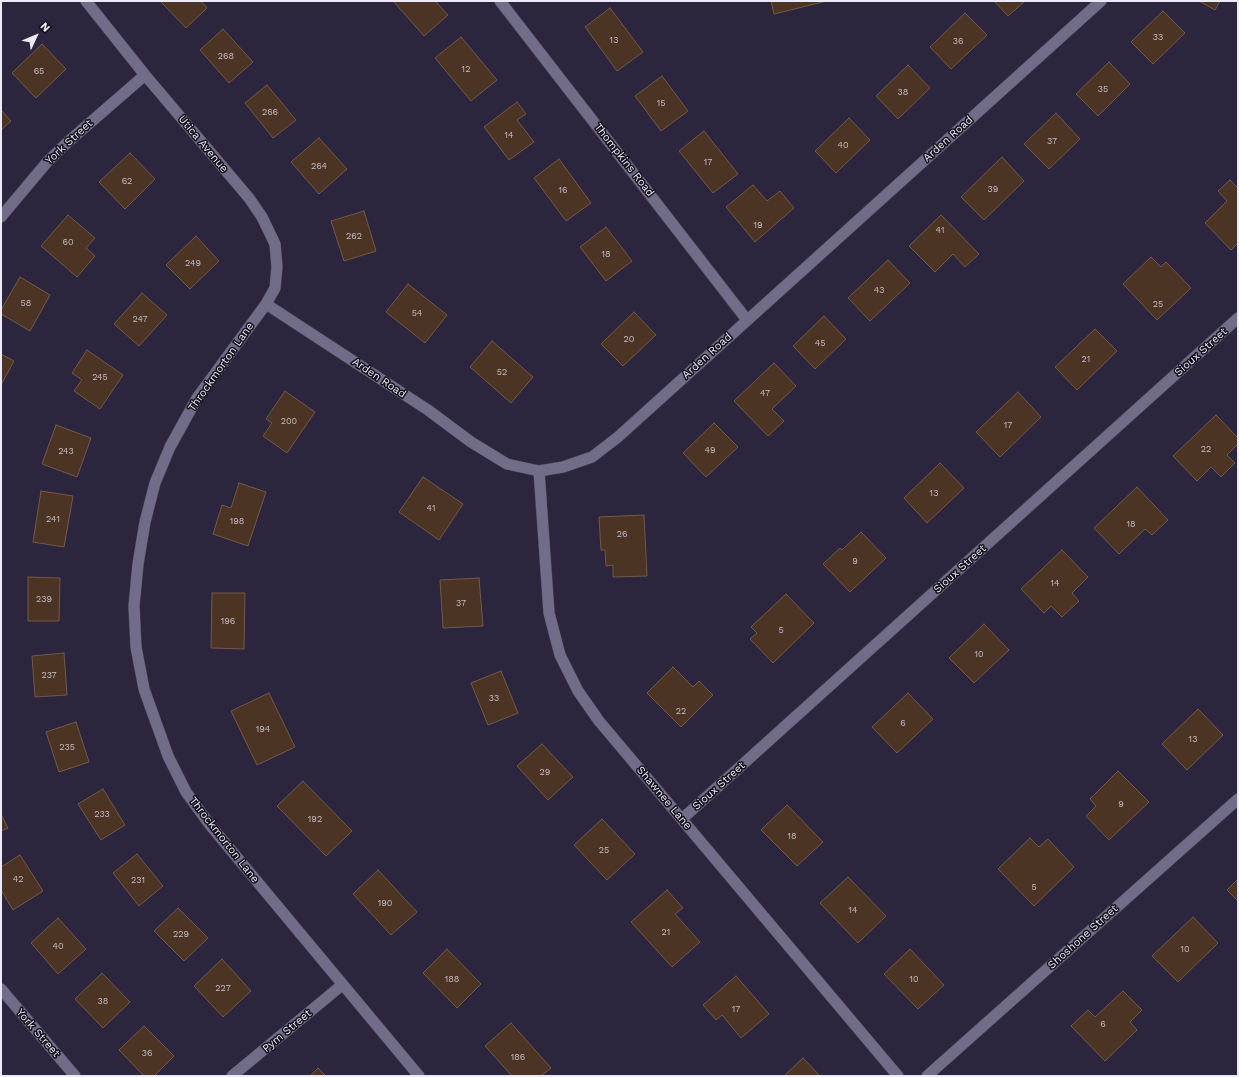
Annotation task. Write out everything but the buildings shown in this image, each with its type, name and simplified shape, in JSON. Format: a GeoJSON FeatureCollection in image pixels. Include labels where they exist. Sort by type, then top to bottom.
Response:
{"type":"FeatureCollection","features":[{"type":"Feature","properties":{"kind":"street","name":"Utica Avenue"},"geometry":{"type":"LineString","coordinates":[[86,1],[145,75],[249,198],[262,217],[275,244],[277,267],[275,288],[266,304]]}},
{"type":"Feature","properties":{"kind":"street","name":"Thompkins Road"},"geometry":{"type":"LineString","coordinates":[[500,1],[747,320]]}},
{"type":"Feature","properties":{"kind":"street","name":"Arden Road"},"geometry":{"type":"LineString","coordinates":[[266,304],[428,410],[477,446],[507,464],[539,471],[563,467],[592,457],[618,437],[1101,1]]}},
{"type":"Feature","properties":{"kind":"street","name":"York Street"},"geometry":{"type":"LineString","coordinates":[[1,217],[48,161],[145,75]]}},
{"type":"Feature","properties":{"kind":"street","name":"Throckmorton Lane"},"geometry":{"type":"LineString","coordinates":[[266,304],[198,398],[170,447],[156,483],[145,522],[138,564],[134,606],[136,647],[144,689],[168,756],[186,792],[210,825],[419,1076]]}},
{"type":"Feature","properties":{"kind":"street","name":"Sioux Street"},"geometry":{"type":"LineString","coordinates":[[682,819],[1238,318]]}},
{"type":"Feature","properties":{"kind":"street","name":"Shawnee Lane"},"geometry":{"type":"LineString","coordinates":[[539,471],[549,613],[560,655],[578,691],[591,709],[682,819],[898,1076]]}},
{"type":"Feature","properties":{"kind":"street","name":"Shoshone Street"},"geometry":{"type":"LineString","coordinates":[[927,1076],[1238,799]]}},
{"type":"Feature","properties":{"kind":"street","name":"Pym Street"},"geometry":{"type":"LineString","coordinates":[[232,1076],[342,985]]}},
{"type":"Feature","properties":{"kind":"street","name":"York Street"},"geometry":{"type":"LineString","coordinates":[[1,989],[75,1076]]}}]}
